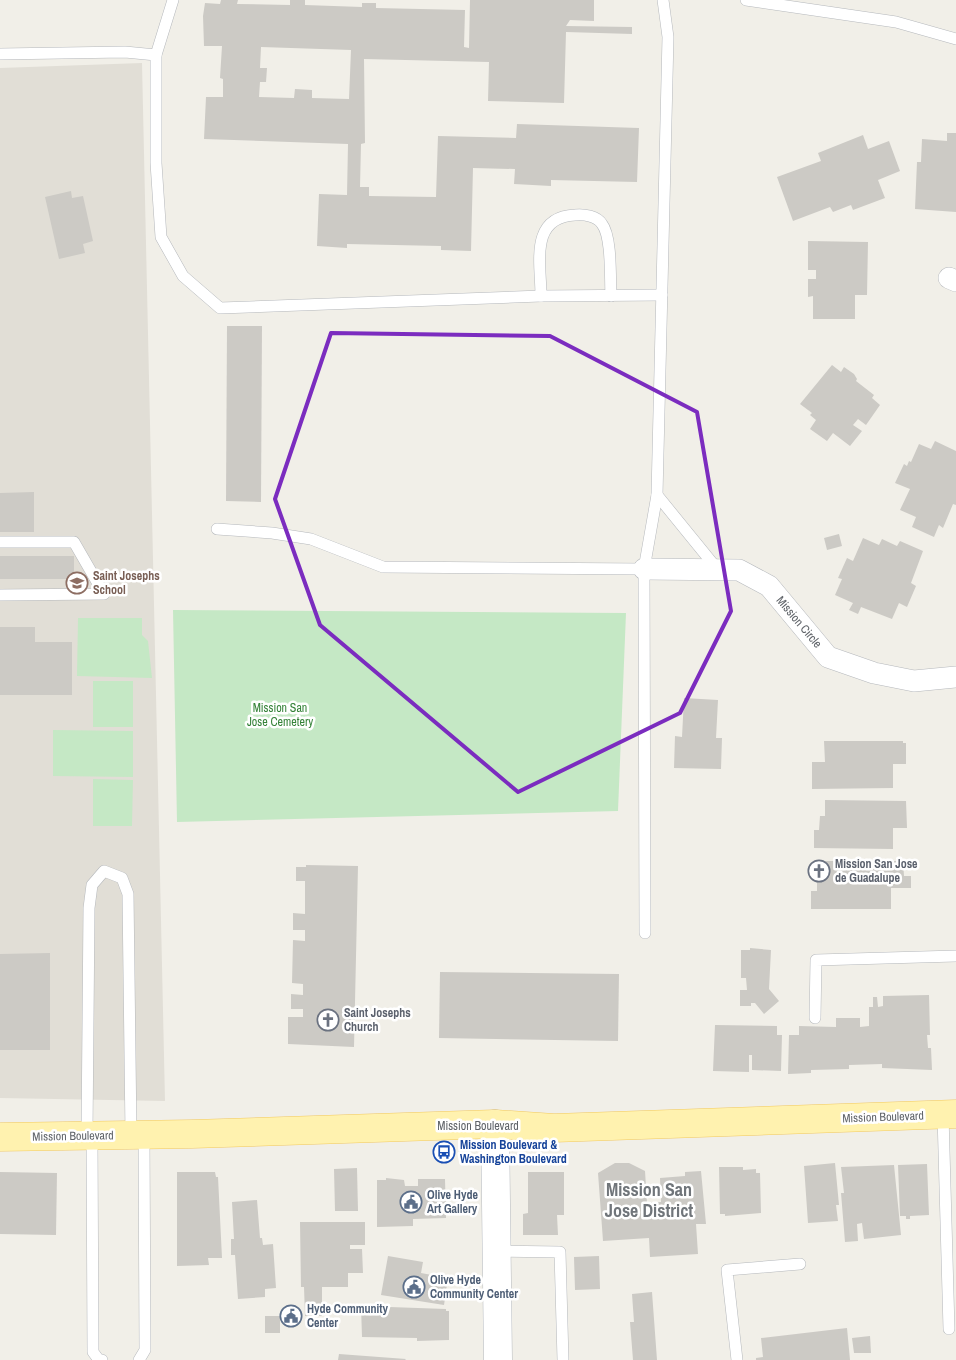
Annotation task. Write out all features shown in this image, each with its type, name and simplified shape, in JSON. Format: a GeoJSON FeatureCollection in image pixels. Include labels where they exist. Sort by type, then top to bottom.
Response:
{"type":"FeatureCollection","features":[{"type":"Feature","properties":{"kind":"main road","name":"Mission Boulevard"},"geometry":{"type":"LineString","coordinates":[[0,1137],[138,1135],[495,1124],[554,1128],[950,1114]]}},
{"type":"Feature","properties":{"kind":"street","name":"Mission Circle"},"geometry":{"type":"LineString","coordinates":[[644,569],[739,570],[769,586],[828,657],[874,674],[914,680],[956,677]]}},
{"type":"Feature","properties":{"kind":"street"},"geometry":{"type":"LineString","coordinates":[[495,1124],[498,1360]]}},
{"type":"Feature","properties":{"kind":"lane"},"geometry":{"type":"LineString","coordinates":[[173,0],[156,55],[156,163],[161,237],[183,276],[220,308],[542,296],[662,295]]}},
{"type":"Feature","properties":{"kind":"lane"},"geometry":{"type":"LineString","coordinates":[[645,932],[644,569],[657,495],[668,37],[663,0]]}},
{"type":"Feature","properties":{"kind":"lane"},"geometry":{"type":"LineString","coordinates":[[746,0],[896,22],[956,39]]}},
{"type":"Feature","properties":{"kind":"lane"},"geometry":{"type":"LineString","coordinates":[[0,54],[124,52],[156,55]]}},
{"type":"Feature","properties":{"kind":"lane"},"geometry":{"type":"LineString","coordinates":[[542,296],[541,236],[552,220],[568,215],[585,214],[602,223],[607,235],[610,296]]}},
{"type":"Feature","properties":{"kind":"lane"},"geometry":{"type":"LineString","coordinates":[[657,495],[718,570]]}},
{"type":"Feature","properties":{"kind":"lane"},"geometry":{"type":"LineString","coordinates":[[217,530],[272,533],[311,539],[383,567],[644,569]]}},
{"type":"Feature","properties":{"kind":"lane"},"geometry":{"type":"LineString","coordinates":[[0,542],[74,542],[104,594],[0,595]]}},
{"type":"Feature","properties":{"kind":"lane"},"geometry":{"type":"LineString","coordinates":[[102,1360],[99,1360],[93,1352],[89,908],[92,885],[104,871],[122,878],[128,894],[145,1350],[139,1360]]}},
{"type":"Feature","properties":{"kind":"lane"},"geometry":{"type":"LineString","coordinates":[[815,1018],[816,960],[956,956]]}},
{"type":"Feature","properties":{"kind":"lane"},"geometry":{"type":"LineString","coordinates":[[948,1330],[950,1114]]}},
{"type":"Feature","properties":{"kind":"lane"},"geometry":{"type":"LineString","coordinates":[[497,1251],[560,1252],[563,1360]]}},
{"type":"Feature","properties":{"kind":"lane"},"geometry":{"type":"LineString","coordinates":[[737,1360],[727,1270],[800,1264]]}},
{"type":"Feature","properties":{"kind":"highlighted area"},"geometry":{"type":"Polygon","coordinates":[[[331,333],[550,336],[697,412],[731,611],[680,713],[518,792],[320,625],[275,499],[331,333]]]}},
{"type":"Feature","properties":{"kind":"shaded area","name":"Saint Josephs School"},"geometry":{"type":"Polygon","coordinates":[[[142,63],[165,1101],[0,1098],[0,68],[142,63]]]}},
{"type":"Feature","properties":{"kind":"green space","name":"Mission San Jose Cemetery"},"geometry":{"type":"Polygon","coordinates":[[[173,610],[626,613],[618,811],[177,822],[173,610]]]}},
{"type":"Feature","properties":{"kind":"green space"},"geometry":{"type":"Polygon","coordinates":[[[78,618],[142,618],[142,635],[148,641],[152,678],[77,676],[78,618]]]}},
{"type":"Feature","properties":{"kind":"green space"},"geometry":{"type":"Polygon","coordinates":[[[93,681],[133,681],[133,727],[93,727],[93,681]]]}},
{"type":"Feature","properties":{"kind":"green space"},"geometry":{"type":"Polygon","coordinates":[[[53,730],[133,731],[133,777],[53,776],[53,730]]]}},
{"type":"Feature","properties":{"kind":"green space"},"geometry":{"type":"Polygon","coordinates":[[[93,779],[133,780],[132,826],[93,826],[93,779]]]}},
{"type":"Feature","properties":{"kind":"building"},"geometry":{"type":"Polygon","coordinates":[[[221,0],[238,0],[237,4],[290,5],[290,0],[305,0],[305,5],[362,7],[362,3],[376,3],[376,8],[465,10],[464,47],[469,48],[470,0],[594,0],[594,21],[570,20],[566,26],[632,27],[632,34],[566,32],[564,103],[488,101],[489,62],[364,59],[365,143],[361,144],[360,187],[369,187],[369,196],[436,197],[438,136],[516,138],[517,124],[639,128],[637,182],[551,180],[551,186],[514,184],[515,169],[473,168],[471,251],[441,250],[441,246],[347,244],[347,248],[317,246],[319,194],[347,195],[348,144],[204,139],[206,97],[223,97],[223,79],[220,78],[222,46],[204,46],[203,16],[205,3],[220,4],[221,0]],[[261,47],[260,68],[267,68],[266,82],[260,82],[259,97],[294,98],[295,89],[312,90],[312,98],[349,99],[351,50],[261,47]]]}},
{"type":"Feature","properties":{"kind":"building"},"geometry":{"type":"Polygon","coordinates":[[[947,133],[956,133],[956,212],[915,209],[917,162],[921,162],[922,139],[947,141],[947,133]]]}},
{"type":"Feature","properties":{"kind":"building"},"geometry":{"type":"Polygon","coordinates":[[[863,135],[868,149],[889,141],[900,171],[878,180],[885,198],[853,210],[851,205],[833,212],[830,207],[793,221],[777,177],[821,161],[818,153],[863,135]]]}},
{"type":"Feature","properties":{"kind":"building"},"geometry":{"type":"Polygon","coordinates":[[[71,191],[72,198],[83,196],[93,241],[83,244],[85,253],[59,259],[45,197],[71,191]]]}},
{"type":"Feature","properties":{"kind":"building"},"geometry":{"type":"Polygon","coordinates":[[[808,241],[868,242],[867,295],[855,295],[855,319],[813,319],[813,296],[808,297],[808,279],[816,279],[816,270],[808,270],[808,241]]]}},
{"type":"Feature","properties":{"kind":"building"},"geometry":{"type":"Polygon","coordinates":[[[227,326],[262,326],[261,502],[226,501],[227,326]]]}},
{"type":"Feature","properties":{"kind":"building"},"geometry":{"type":"Polygon","coordinates":[[[832,365],[841,372],[844,367],[854,374],[857,379],[856,381],[874,395],[872,398],[880,405],[866,425],[858,419],[853,425],[862,431],[850,446],[833,433],[827,441],[810,429],[816,420],[810,415],[812,413],[800,404],[832,365]]]}},
{"type":"Feature","properties":{"kind":"building"},"geometry":{"type":"Polygon","coordinates":[[[935,441],[956,451],[956,505],[953,504],[943,528],[939,525],[934,537],[912,527],[916,517],[900,510],[910,489],[895,483],[904,464],[907,466],[909,461],[911,462],[919,444],[931,449],[935,441]]]}},
{"type":"Feature","properties":{"kind":"building"},"geometry":{"type":"Polygon","coordinates":[[[34,492],[34,532],[0,532],[0,493],[34,492]]]}},
{"type":"Feature","properties":{"kind":"building"},"geometry":{"type":"Polygon","coordinates":[[[839,534],[842,546],[827,550],[824,538],[839,534]]]}},
{"type":"Feature","properties":{"kind":"building"},"geometry":{"type":"Polygon","coordinates":[[[863,538],[879,545],[882,539],[897,546],[900,541],[923,551],[911,583],[916,586],[907,607],[899,603],[892,619],[861,607],[858,614],[849,610],[853,603],[835,595],[842,579],[838,578],[847,558],[853,561],[863,538]]]}},
{"type":"Feature","properties":{"kind":"building"},"geometry":{"type":"Polygon","coordinates":[[[0,556],[74,556],[74,579],[0,579],[0,556]]]}},
{"type":"Feature","properties":{"kind":"building"},"geometry":{"type":"Polygon","coordinates":[[[0,627],[35,627],[35,642],[72,642],[72,695],[0,695],[0,627]]]}},
{"type":"Feature","properties":{"kind":"building"},"geometry":{"type":"Polygon","coordinates":[[[684,698],[718,700],[716,738],[722,738],[721,769],[674,768],[675,736],[682,737],[684,698]]]}},
{"type":"Feature","properties":{"kind":"building"},"geometry":{"type":"Polygon","coordinates":[[[824,741],[903,741],[903,743],[906,743],[906,764],[893,764],[893,788],[812,789],[812,762],[825,762],[824,741]]]}},
{"type":"Feature","properties":{"kind":"building"},"geometry":{"type":"Polygon","coordinates":[[[825,800],[906,801],[907,828],[893,828],[893,849],[814,848],[814,830],[819,830],[820,816],[825,816],[825,800]]]}},
{"type":"Feature","properties":{"kind":"building"},"geometry":{"type":"Polygon","coordinates":[[[824,861],[845,861],[845,867],[848,867],[847,864],[854,864],[854,861],[903,861],[904,876],[911,876],[911,888],[891,888],[891,909],[811,909],[811,891],[817,891],[817,876],[824,876],[824,861]]]}},
{"type":"Feature","properties":{"kind":"building"},"geometry":{"type":"Polygon","coordinates":[[[306,865],[358,866],[354,1047],[288,1044],[288,1017],[303,1017],[303,1009],[291,1009],[291,994],[303,995],[303,984],[292,983],[293,940],[305,941],[305,930],[293,930],[293,913],[305,914],[305,881],[296,881],[296,867],[306,867],[306,865]]]}},
{"type":"Feature","properties":{"kind":"building"},"geometry":{"type":"Polygon","coordinates":[[[750,948],[771,950],[769,989],[779,1001],[764,1014],[755,1003],[751,1003],[751,1006],[740,1006],[740,990],[747,990],[746,978],[741,978],[741,950],[750,950],[750,948]]]}},
{"type":"Feature","properties":{"kind":"building"},"geometry":{"type":"Polygon","coordinates":[[[50,953],[50,1050],[0,1050],[0,954],[50,953]]]}},
{"type":"Feature","properties":{"kind":"building"},"geometry":{"type":"Polygon","coordinates":[[[440,972],[619,974],[618,1041],[439,1038],[440,972]]]}},
{"type":"Feature","properties":{"kind":"building"},"geometry":{"type":"Polygon","coordinates":[[[929,995],[930,1035],[927,1035],[928,1048],[931,1048],[932,1070],[882,1068],[882,1064],[849,1065],[849,1069],[811,1070],[811,1073],[788,1074],[789,1035],[799,1035],[799,1026],[836,1027],[836,1018],[860,1018],[860,1027],[869,1026],[869,1007],[873,1007],[873,997],[877,997],[878,1007],[883,1006],[883,996],[929,995]]]}},
{"type":"Feature","properties":{"kind":"building"},"geometry":{"type":"Polygon","coordinates":[[[715,1025],[777,1026],[777,1035],[782,1035],[781,1071],[752,1070],[752,1055],[749,1055],[749,1072],[713,1071],[715,1025]]]}},
{"type":"Feature","properties":{"kind":"building"},"geometry":{"type":"Polygon","coordinates":[[[615,1163],[629,1163],[645,1171],[647,1203],[661,1202],[660,1178],[685,1176],[685,1172],[701,1171],[706,1224],[696,1224],[698,1254],[650,1257],[649,1238],[603,1241],[598,1173],[615,1163]]]}},
{"type":"Feature","properties":{"kind":"building"},"geometry":{"type":"Polygon","coordinates":[[[835,1163],[839,1205],[836,1205],[838,1221],[808,1223],[804,1166],[835,1163]]]}},
{"type":"Feature","properties":{"kind":"building"},"geometry":{"type":"Polygon","coordinates":[[[927,1164],[929,1215],[910,1216],[910,1219],[906,1219],[906,1216],[900,1216],[898,1165],[927,1164]]]}},
{"type":"Feature","properties":{"kind":"building"},"geometry":{"type":"Polygon","coordinates":[[[894,1165],[901,1235],[864,1239],[862,1223],[857,1224],[858,1241],[845,1242],[841,1193],[844,1193],[841,1167],[894,1165]]]}},
{"type":"Feature","properties":{"kind":"building"},"geometry":{"type":"Polygon","coordinates":[[[719,1167],[743,1167],[743,1170],[756,1169],[756,1173],[760,1173],[761,1213],[725,1216],[725,1214],[720,1214],[719,1167]]]}},
{"type":"Feature","properties":{"kind":"building"},"geometry":{"type":"Polygon","coordinates":[[[357,1168],[358,1211],[335,1211],[334,1169],[357,1168]]]}},
{"type":"Feature","properties":{"kind":"building"},"geometry":{"type":"Polygon","coordinates":[[[0,1172],[57,1173],[56,1235],[0,1234],[0,1172]]]}},
{"type":"Feature","properties":{"kind":"building"},"geometry":{"type":"Polygon","coordinates":[[[177,1172],[215,1172],[216,1177],[218,1177],[222,1258],[208,1258],[209,1265],[177,1266],[177,1172]]]}},
{"type":"Feature","properties":{"kind":"building"},"geometry":{"type":"Polygon","coordinates":[[[528,1172],[564,1172],[564,1215],[557,1215],[558,1235],[523,1235],[523,1214],[528,1213],[528,1172]]]}},
{"type":"Feature","properties":{"kind":"building","name":"Olive Hyde Art Gallery"},"geometry":{"type":"Polygon","coordinates":[[[386,1178],[404,1180],[405,1186],[418,1186],[418,1179],[445,1179],[446,1218],[413,1219],[413,1226],[377,1227],[377,1180],[386,1180],[386,1178]]]}},
{"type":"Feature","properties":{"kind":"building"},"geometry":{"type":"Polygon","coordinates":[[[257,1200],[260,1238],[262,1238],[263,1245],[273,1244],[276,1288],[265,1289],[265,1297],[238,1299],[235,1255],[231,1255],[231,1239],[234,1239],[232,1202],[257,1200]]]}},
{"type":"Feature","properties":{"kind":"building"},"geometry":{"type":"Polygon","coordinates":[[[300,1222],[365,1222],[365,1245],[350,1245],[350,1249],[362,1249],[363,1273],[348,1273],[348,1287],[322,1287],[322,1316],[305,1316],[304,1287],[301,1287],[300,1222]]]}},
{"type":"Feature","properties":{"kind":"building","name":"Olive Hyde Community Center"},"geometry":{"type":"Polygon","coordinates":[[[388,1256],[423,1262],[421,1273],[448,1278],[444,1305],[381,1295],[388,1256]]]}},
{"type":"Feature","properties":{"kind":"building"},"geometry":{"type":"Polygon","coordinates":[[[599,1256],[600,1289],[575,1290],[574,1257],[599,1256]]]}},
{"type":"Feature","properties":{"kind":"building"},"geometry":{"type":"Polygon","coordinates":[[[652,1292],[657,1360],[633,1360],[630,1322],[634,1322],[632,1294],[652,1292]]]}},
{"type":"Feature","properties":{"kind":"building"},"geometry":{"type":"Polygon","coordinates":[[[361,1306],[446,1309],[446,1311],[449,1311],[449,1340],[417,1341],[417,1338],[362,1337],[361,1306]]]}},
{"type":"Feature","properties":{"kind":"building"},"geometry":{"type":"Polygon","coordinates":[[[265,1316],[280,1316],[280,1333],[265,1333],[265,1316]]]}},
{"type":"Feature","properties":{"kind":"building"},"geometry":{"type":"Polygon","coordinates":[[[847,1328],[850,1360],[756,1360],[756,1358],[763,1357],[761,1338],[847,1328]]]}},
{"type":"Feature","properties":{"kind":"building"},"geometry":{"type":"Polygon","coordinates":[[[870,1336],[871,1353],[854,1353],[852,1338],[870,1336]]]}},
{"type":"Feature","properties":{"kind":"building"},"geometry":{"type":"Polygon","coordinates":[[[339,1354],[406,1359],[338,1360],[339,1354]]]}},
{"type":"Feature","properties":{"kind":"place","name":"Saint Josephs School"},"geometry":{"type":"Point","coordinates":[77,583]}},
{"type":"Feature","properties":{"kind":"place","name":"Mission San Jose de Guadalupe"},"geometry":{"type":"Point","coordinates":[819,871]}},
{"type":"Feature","properties":{"kind":"place","name":"Saint Josephs Church"},"geometry":{"type":"Point","coordinates":[328,1020]}},
{"type":"Feature","properties":{"kind":"place","name":"Mission Boulevard & Washington Boulevard"},"geometry":{"type":"Point","coordinates":[444,1152]}},
{"type":"Feature","properties":{"kind":"place","name":"Olive Hyde Art Gallery"},"geometry":{"type":"Point","coordinates":[411,1202]}},
{"type":"Feature","properties":{"kind":"place","name":"Olive Hyde Community Center"},"geometry":{"type":"Point","coordinates":[414,1287]}},
{"type":"Feature","properties":{"kind":"place","name":"Hyde Community Center"},"geometry":{"type":"Point","coordinates":[291,1316]}},
{"type":"Feature","properties":{"kind":"district","name":"Mission San Jose District"},"geometry":{"type":"Point","coordinates":[649,1199]}}]}
